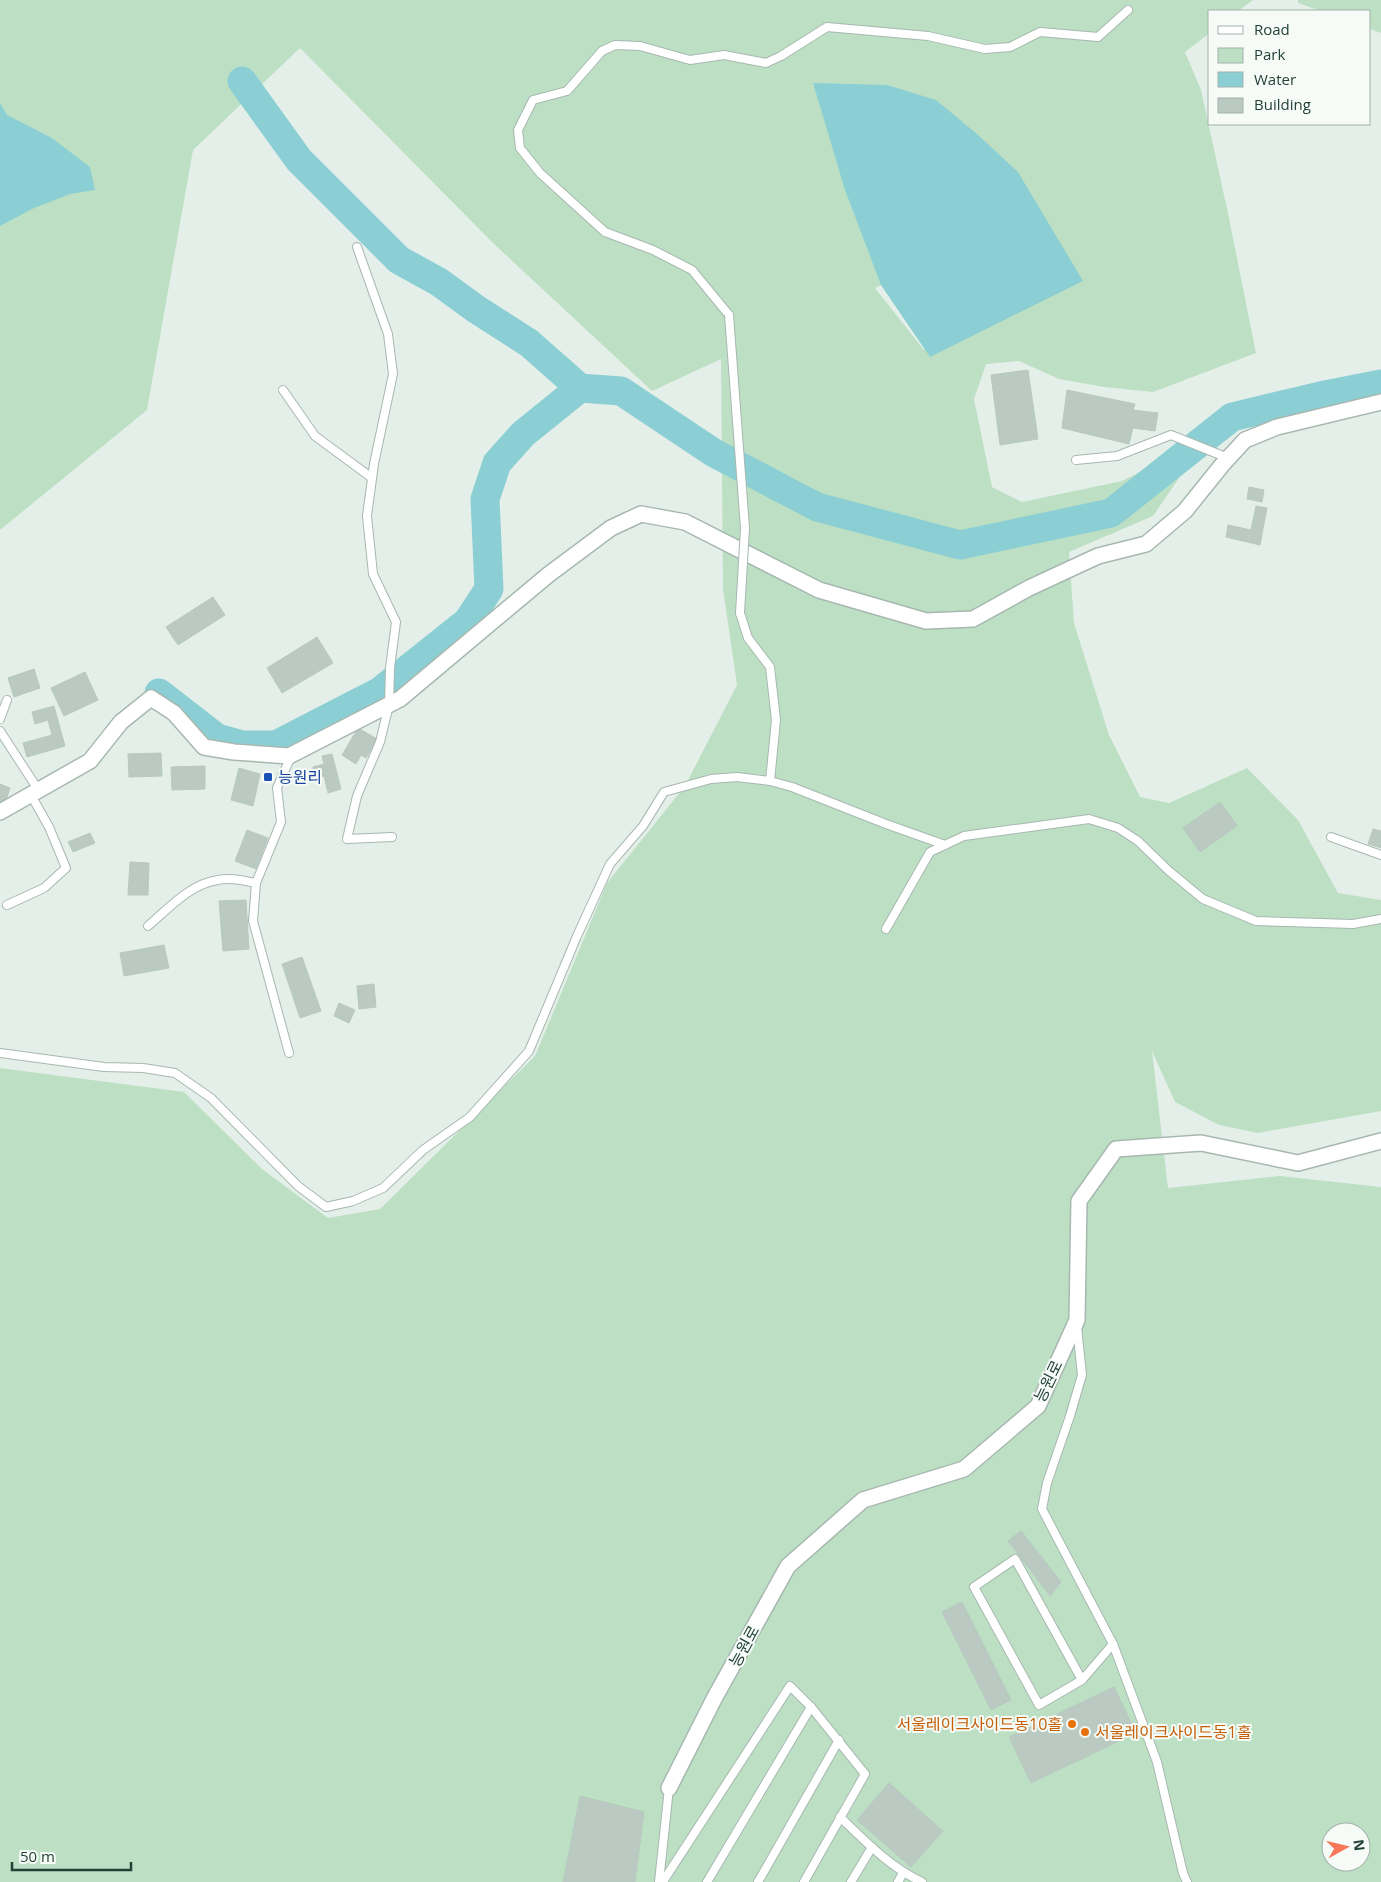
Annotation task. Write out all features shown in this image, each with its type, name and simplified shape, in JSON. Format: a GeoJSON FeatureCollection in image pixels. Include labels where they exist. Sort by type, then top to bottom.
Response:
{"type":"FeatureCollection","features":[{"type":"Feature","properties":{"kind":"street"},"geometry":{"type":"LineString","coordinates":[[0,812],[90,761],[121,722],[151,698],[174,713],[204,747],[234,752],[290,756],[400,699],[548,575],[611,528],[641,514],[685,522],[819,590],[926,621],[973,619],[1029,588],[1098,556],[1146,544],[1185,511],[1245,440],[1278,427],[1381,402]]}},
{"type":"Feature","properties":{"kind":"street","name":"능원로"},"geometry":{"type":"LineString","coordinates":[[669,1788],[715,1697],[788,1566],[863,1500],[964,1469],[1038,1406],[1077,1320],[1080,1201],[1116,1149],[1200,1143],[1298,1163],[1381,1141]]}},
{"type":"Feature","properties":{"kind":"lane"},"geometry":{"type":"LineString","coordinates":[[770,781],[776,720],[770,667],[748,638],[740,613],[745,528],[729,315],[692,270],[653,250],[605,232],[540,173],[520,148],[518,130],[534,100],[567,91],[602,52],[615,45],[640,46],[690,60],[724,55],[766,63],[781,56],[827,27],[928,36],[985,49],[1010,47],[1040,32],[1098,38],[1128,10]]}},
{"type":"Feature","properties":{"kind":"lane"},"geometry":{"type":"LineString","coordinates":[[357,247],[388,334],[393,374],[372,478],[367,516],[373,574],[396,622],[390,668],[389,705],[380,742],[357,796],[347,839],[392,837]]}},
{"type":"Feature","properties":{"kind":"lane"},"geometry":{"type":"LineString","coordinates":[[283,390],[315,436],[372,478]]}},
{"type":"Feature","properties":{"kind":"lane"},"geometry":{"type":"LineString","coordinates":[[1076,460],[1117,456],[1171,435],[1228,458]]}},
{"type":"Feature","properties":{"kind":"lane"},"geometry":{"type":"LineString","coordinates":[[0,719],[7,700]]}},
{"type":"Feature","properties":{"kind":"lane"},"geometry":{"type":"LineString","coordinates":[[0,731],[35,793],[66,868],[44,888],[7,905]]}},
{"type":"Feature","properties":{"kind":"lane"},"geometry":{"type":"LineString","coordinates":[[289,1053],[252,921],[256,883],[282,822],[277,788],[292,754]]}},
{"type":"Feature","properties":{"kind":"lane"},"geometry":{"type":"LineString","coordinates":[[0,1053],[104,1067],[143,1068],[176,1073],[211,1098],[298,1186],[326,1207],[353,1201],[383,1188],[423,1150],[470,1117],[529,1052],[577,936],[610,864],[643,826],[664,792],[711,780],[738,777],[770,781],[792,787],[945,845]]}},
{"type":"Feature","properties":{"kind":"lane"},"geometry":{"type":"LineString","coordinates":[[886,929],[930,852],[964,836],[1089,819],[1118,828],[1138,841],[1169,872],[1203,899],[1256,921],[1353,924],[1381,919]]}},
{"type":"Feature","properties":{"kind":"lane"},"geometry":{"type":"LineString","coordinates":[[1331,837],[1381,854]]}},
{"type":"Feature","properties":{"kind":"lane"},"geometry":{"type":"LineString","coordinates":[[148,926],[197,886],[219,879],[235,879],[256,883]]}},
{"type":"Feature","properties":{"kind":"lane"},"geometry":{"type":"LineString","coordinates":[[1077,1320],[1082,1375],[1047,1483],[1042,1509],[1113,1644],[1157,1762],[1182,1873],[1188,1882]]}},
{"type":"Feature","properties":{"kind":"lane"},"geometry":{"type":"LineString","coordinates":[[1082,1680],[1015,1559],[974,1587],[1039,1706],[1082,1680],[1113,1644]]}},
{"type":"Feature","properties":{"kind":"lane"},"geometry":{"type":"LineString","coordinates":[[663,1880],[790,1686],[811,1707],[865,1774],[804,1882]]}},
{"type":"Feature","properties":{"kind":"lane"},"geometry":{"type":"LineString","coordinates":[[707,1882],[811,1707]]}},
{"type":"Feature","properties":{"kind":"lane"},"geometry":{"type":"LineString","coordinates":[[758,1882],[839,1740]]}},
{"type":"Feature","properties":{"kind":"lane"},"geometry":{"type":"LineString","coordinates":[[663,1880],[669,1788]]}},
{"type":"Feature","properties":{"kind":"lane"},"geometry":{"type":"LineString","coordinates":[[840,1818],[903,1873],[922,1882]]}},
{"type":"Feature","properties":{"kind":"lane"},"geometry":{"type":"LineString","coordinates":[[851,1882],[872,1847]]}},
{"type":"Feature","properties":{"kind":"lane"},"geometry":{"type":"LineString","coordinates":[[898,1882],[903,1873]]}},
{"type":"Feature","properties":{"kind":"green space"},"geometry":{"type":"Polygon","coordinates":[[[0,0],[1253,0],[1239,10],[1208,10],[1208,35],[1185,52],[1201,90],[1256,353],[1153,392],[1104,387],[1059,379],[1019,361],[986,364],[974,399],[992,487],[1022,502],[1122,481],[1162,461],[1179,478],[1153,516],[1069,552],[1074,623],[1109,735],[1140,797],[1169,803],[1247,768],[1298,820],[1338,893],[1381,900],[1381,1111],[1258,1133],[1219,1125],[1175,1102],[1152,1051],[1168,1188],[1280,1176],[1381,1187],[1381,1882],[0,1882],[0,1068],[184,1092],[262,1169],[328,1218],[380,1209],[535,1056],[607,883],[685,786],[737,685],[723,589],[721,359],[652,391],[493,243],[300,48],[193,150],[147,410],[0,530],[0,0]],[[881,285],[875,288],[924,350],[881,285]]]}},
{"type":"Feature","properties":{"kind":"green space"},"geometry":{"type":"Polygon","coordinates":[[[1298,0],[1381,0],[1381,33],[1371,29],[1371,10],[1318,10],[1298,3],[1298,0]]]}},
{"type":"Feature","properties":{"kind":"water"},"geometry":{"type":"Polygon","coordinates":[[[813,83],[887,85],[936,100],[977,134],[1018,172],[1083,281],[930,357],[881,285],[845,190],[813,83]]]}},
{"type":"Feature","properties":{"kind":"water"},"geometry":{"type":"Polygon","coordinates":[[[0,103],[7,115],[52,138],[90,167],[95,190],[70,194],[32,209],[0,226],[0,103]]]}},
{"type":"Feature","properties":{"kind":"building"},"geometry":{"type":"Polygon","coordinates":[[[1028,370],[1038,439],[1000,445],[991,375],[1028,370]]]}},
{"type":"Feature","properties":{"kind":"building"},"geometry":{"type":"Polygon","coordinates":[[[1067,390],[1135,404],[1133,410],[1158,413],[1155,431],[1133,428],[1129,444],[1062,428],[1067,390]]]}},
{"type":"Feature","properties":{"kind":"building"},"geometry":{"type":"Polygon","coordinates":[[[1249,487],[1264,490],[1262,502],[1247,499],[1249,487]]]}},
{"type":"Feature","properties":{"kind":"building"},"geometry":{"type":"Polygon","coordinates":[[[1256,506],[1267,508],[1260,545],[1226,537],[1228,525],[1251,530],[1256,506]]]}},
{"type":"Feature","properties":{"kind":"building"},"geometry":{"type":"Polygon","coordinates":[[[213,597],[225,615],[178,645],[166,627],[213,597]]]}},
{"type":"Feature","properties":{"kind":"building"},"geometry":{"type":"Polygon","coordinates":[[[317,637],[333,663],[282,693],[267,668],[317,637]]]}},
{"type":"Feature","properties":{"kind":"building"},"geometry":{"type":"Polygon","coordinates":[[[34,669],[40,688],[14,697],[8,678],[34,669]]]}},
{"type":"Feature","properties":{"kind":"building"},"geometry":{"type":"Polygon","coordinates":[[[85,672],[98,700],[64,716],[51,688],[85,672]]]}},
{"type":"Feature","properties":{"kind":"building"},"geometry":{"type":"Polygon","coordinates":[[[54,706],[65,746],[27,757],[23,743],[52,735],[48,720],[35,724],[32,712],[54,706]]]}},
{"type":"Feature","properties":{"kind":"building"},"geometry":{"type":"Polygon","coordinates":[[[358,728],[377,739],[366,758],[361,755],[356,764],[342,755],[358,728]]]}},
{"type":"Feature","properties":{"kind":"building"},"geometry":{"type":"Polygon","coordinates":[[[161,753],[162,776],[129,777],[128,754],[161,753]]]}},
{"type":"Feature","properties":{"kind":"building"},"geometry":{"type":"Polygon","coordinates":[[[332,754],[341,789],[328,793],[324,776],[313,779],[313,767],[324,764],[322,756],[332,754]]]}},
{"type":"Feature","properties":{"kind":"building"},"geometry":{"type":"Polygon","coordinates":[[[205,766],[205,789],[172,790],[171,767],[205,766]]]}},
{"type":"Feature","properties":{"kind":"building"},"geometry":{"type":"Polygon","coordinates":[[[239,768],[260,774],[253,806],[231,800],[239,768]]]}},
{"type":"Feature","properties":{"kind":"building"},"geometry":{"type":"Polygon","coordinates":[[[0,784],[10,788],[5,803],[0,801],[0,784]]]}},
{"type":"Feature","properties":{"kind":"building"},"geometry":{"type":"Polygon","coordinates":[[[1220,802],[1237,826],[1200,852],[1183,828],[1220,802]]]}},
{"type":"Feature","properties":{"kind":"building"},"geometry":{"type":"Polygon","coordinates":[[[1373,829],[1381,831],[1381,848],[1368,844],[1373,829]]]}},
{"type":"Feature","properties":{"kind":"building"},"geometry":{"type":"Polygon","coordinates":[[[247,830],[268,838],[256,869],[235,861],[247,830]]]}},
{"type":"Feature","properties":{"kind":"building"},"geometry":{"type":"Polygon","coordinates":[[[90,833],[95,843],[73,852],[68,842],[90,833]]]}},
{"type":"Feature","properties":{"kind":"building"},"geometry":{"type":"Polygon","coordinates":[[[130,862],[149,863],[148,895],[128,895],[130,862]]]}},
{"type":"Feature","properties":{"kind":"building"},"geometry":{"type":"Polygon","coordinates":[[[246,900],[249,949],[223,951],[219,901],[246,900]]]}},
{"type":"Feature","properties":{"kind":"building"},"geometry":{"type":"Polygon","coordinates":[[[164,945],[169,968],[124,976],[120,953],[164,945]]]}},
{"type":"Feature","properties":{"kind":"building"},"geometry":{"type":"Polygon","coordinates":[[[302,957],[321,1011],[300,1018],[282,964],[302,957]]]}},
{"type":"Feature","properties":{"kind":"building"},"geometry":{"type":"Polygon","coordinates":[[[374,984],[376,1007],[359,1009],[357,986],[374,984]]]}},
{"type":"Feature","properties":{"kind":"building"},"geometry":{"type":"Polygon","coordinates":[[[339,1003],[355,1010],[349,1023],[334,1016],[339,1003]]]}},
{"type":"Feature","properties":{"kind":"building"},"geometry":{"type":"Polygon","coordinates":[[[1021,1531],[1061,1582],[1050,1596],[1008,1541],[1021,1531]]]}},
{"type":"Feature","properties":{"kind":"building"},"geometry":{"type":"Polygon","coordinates":[[[962,1602],[1011,1700],[991,1710],[942,1612],[962,1602]]]}},
{"type":"Feature","properties":{"kind":"building"},"geometry":{"type":"Polygon","coordinates":[[[1114,1687],[1136,1733],[1031,1783],[1009,1737],[1114,1687]]]}},
{"type":"Feature","properties":{"kind":"building"},"geometry":{"type":"Polygon","coordinates":[[[889,1783],[943,1831],[911,1867],[857,1820],[889,1783]]]}},
{"type":"Feature","properties":{"kind":"building"},"geometry":{"type":"Polygon","coordinates":[[[580,1796],[644,1812],[635,1882],[563,1882],[580,1796]]]}},
{"type":"Feature","properties":{"kind":"waterway"},"geometry":{"type":"LineString","coordinates":[[242,81],[299,160],[399,260],[439,282],[476,309],[529,343],[580,388],[621,391],[714,453],[817,507],[960,545],[1111,513],[1232,417],[1381,384]]}},
{"type":"Feature","properties":{"kind":"waterway"},"geometry":{"type":"LineString","coordinates":[[159,693],[217,738],[242,745],[276,745],[379,692],[468,621],[489,589],[485,499],[497,463],[523,434],[580,388]]}},
{"type":"Feature","properties":{"kind":"place","name":"능원리"},"geometry":{"type":"Point","coordinates":[268,777]}},
{"type":"Feature","properties":{"kind":"place","name":"서울레이크사이드동10홀"},"geometry":{"type":"Point","coordinates":[1072,1724]}},
{"type":"Feature","properties":{"kind":"place","name":"서울레이크사이드동1홀"},"geometry":{"type":"Point","coordinates":[1085,1732]}}]}
